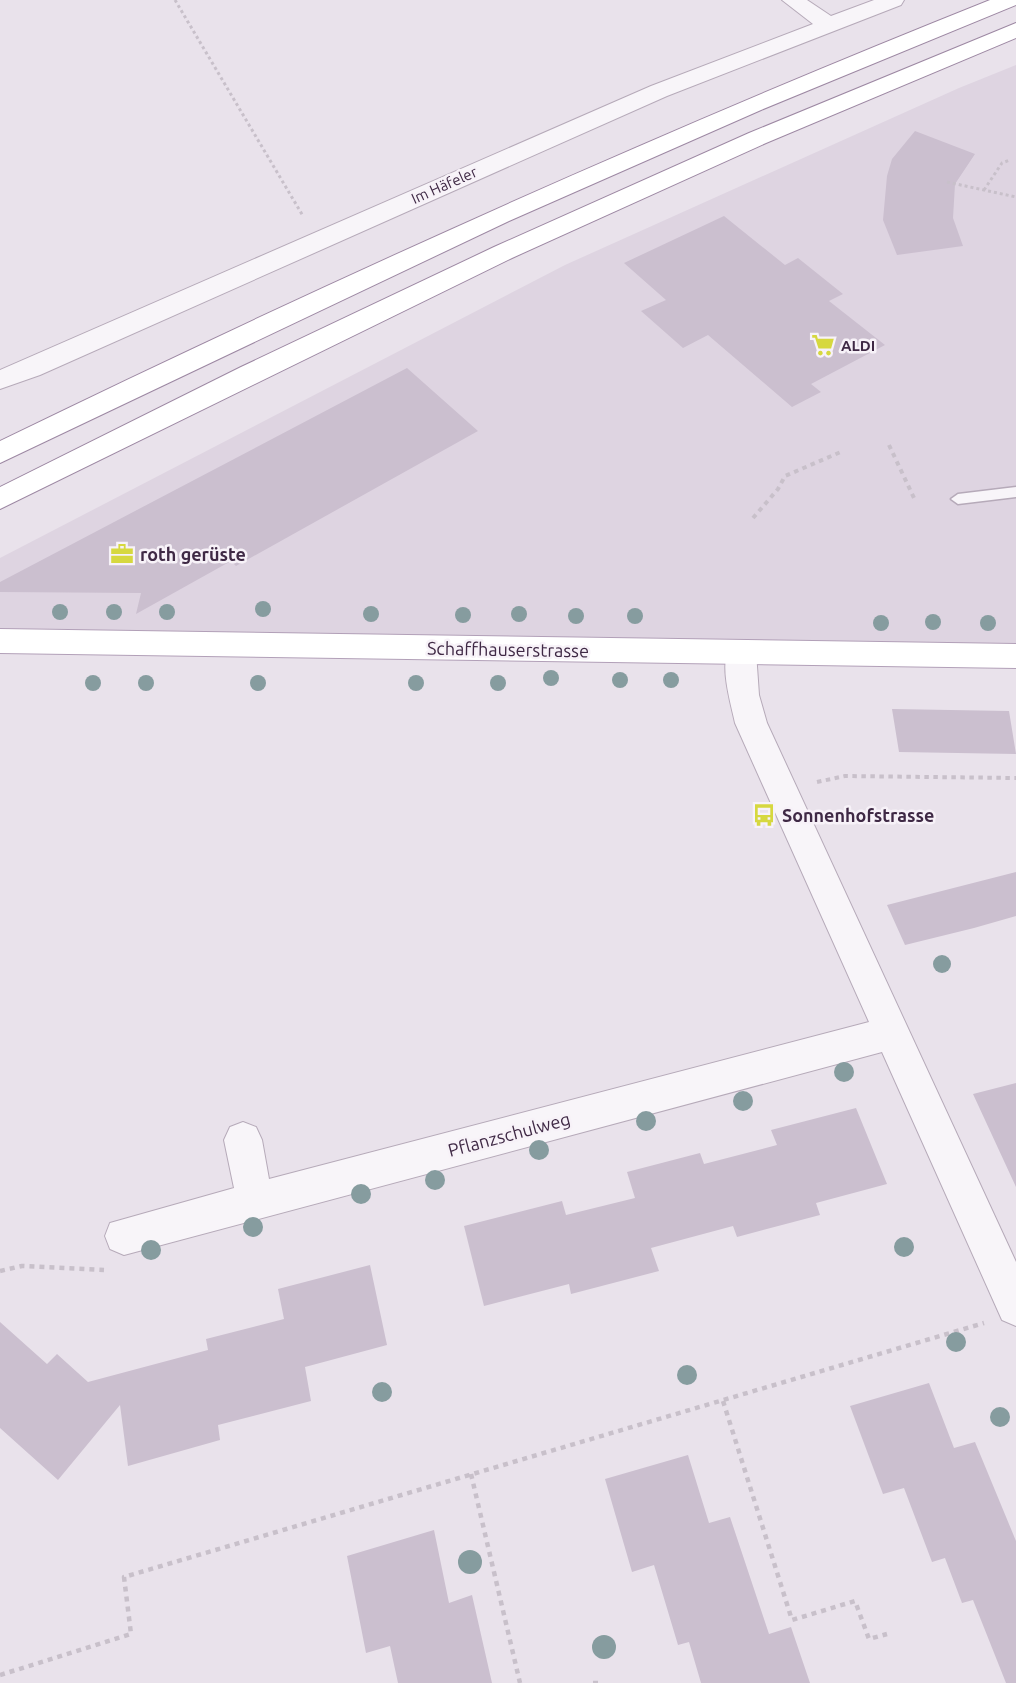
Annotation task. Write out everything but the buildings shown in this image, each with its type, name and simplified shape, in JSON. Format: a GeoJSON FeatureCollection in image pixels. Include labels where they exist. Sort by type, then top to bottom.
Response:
{"type":"FeatureCollection","features":[{"type":"Feature","properties":{"kind":"main road"},"geometry":{"type":"LineString","coordinates":[[0,453],[334,291],[567,184],[815,78],[1009,0]]}},
{"type":"Feature","properties":{"kind":"main road"},"geometry":{"type":"LineString","coordinates":[[0,499],[162,417],[491,258],[837,104],[1016,30]]}},
{"type":"Feature","properties":{"kind":"main road","name":"Schaffhauserstrasse"},"geometry":{"type":"LineString","coordinates":[[0,641],[1016,656]]}},
{"type":"Feature","properties":{"kind":"street"},"geometry":{"type":"LineString","coordinates":[[793,0],[828,24]]}},
{"type":"Feature","properties":{"kind":"street","name":"Im Häfeler"},"geometry":{"type":"LineString","coordinates":[[0,380],[659,91],[893,0]]}},
{"type":"Feature","properties":{"kind":"street"},"geometry":{"type":"LineString","coordinates":[[741,652],[744,695],[749,716],[894,1032],[1005,1313]]}},
{"type":"Feature","properties":{"kind":"street","name":"Pflanzschulweg"},"geometry":{"type":"LineString","coordinates":[[124,1236],[894,1032]]}},
{"type":"Feature","properties":{"kind":"street"},"geometry":{"type":"LineString","coordinates":[[243,1140],[255,1201]]}},
{"type":"Feature","properties":{"kind":"lane"},"geometry":{"type":"LineString","coordinates":[[958,499],[1016,492]]}},
{"type":"Feature","properties":{"kind":"path"},"geometry":{"type":"LineString","coordinates":[[175,0],[318,242]]}},
{"type":"Feature","properties":{"kind":"path"},"geometry":{"type":"LineString","coordinates":[[984,190],[1002,163],[1010,160]]}},
{"type":"Feature","properties":{"kind":"path"},"geometry":{"type":"LineString","coordinates":[[947,182],[1016,196]]}},
{"type":"Feature","properties":{"kind":"path"},"geometry":{"type":"LineString","coordinates":[[889,445],[914,498]]}},
{"type":"Feature","properties":{"kind":"path"},"geometry":{"type":"LineString","coordinates":[[753,518],[778,489],[785,476],[843,451]]}},
{"type":"Feature","properties":{"kind":"path"},"geometry":{"type":"LineString","coordinates":[[782,791],[845,776],[1016,778]]}},
{"type":"Feature","properties":{"kind":"path"},"geometry":{"type":"LineString","coordinates":[[0,1675],[131,1634],[124,1577],[723,1401],[1005,1313]]}},
{"type":"Feature","properties":{"kind":"path"},"geometry":{"type":"LineString","coordinates":[[723,1401],[792,1620],[855,1600],[869,1639],[887,1634]]}},
{"type":"Feature","properties":{"kind":"path"},"geometry":{"type":"LineString","coordinates":[[471,1474],[520,1683]]}},
{"type":"Feature","properties":{"kind":"path"},"geometry":{"type":"LineString","coordinates":[[593,1683],[600,1683]]}},
{"type":"Feature","properties":{"kind":"shaded area"},"geometry":{"type":"Polygon","coordinates":[[[1016,65],[1016,656],[0,641],[0,558],[565,265],[959,88],[1016,65]]]}},
{"type":"Feature","properties":{"kind":"place","name":"ALDI"},"geometry":{"type":"Point","coordinates":[823,345]}},
{"type":"Feature","properties":{"kind":"place","name":"roth gerüste"},"geometry":{"type":"Point","coordinates":[122,554]}},
{"type":"Feature","properties":{"kind":"place","name":"Sonnenhofstrasse"},"geometry":{"type":"Point","coordinates":[764,815]}}]}
